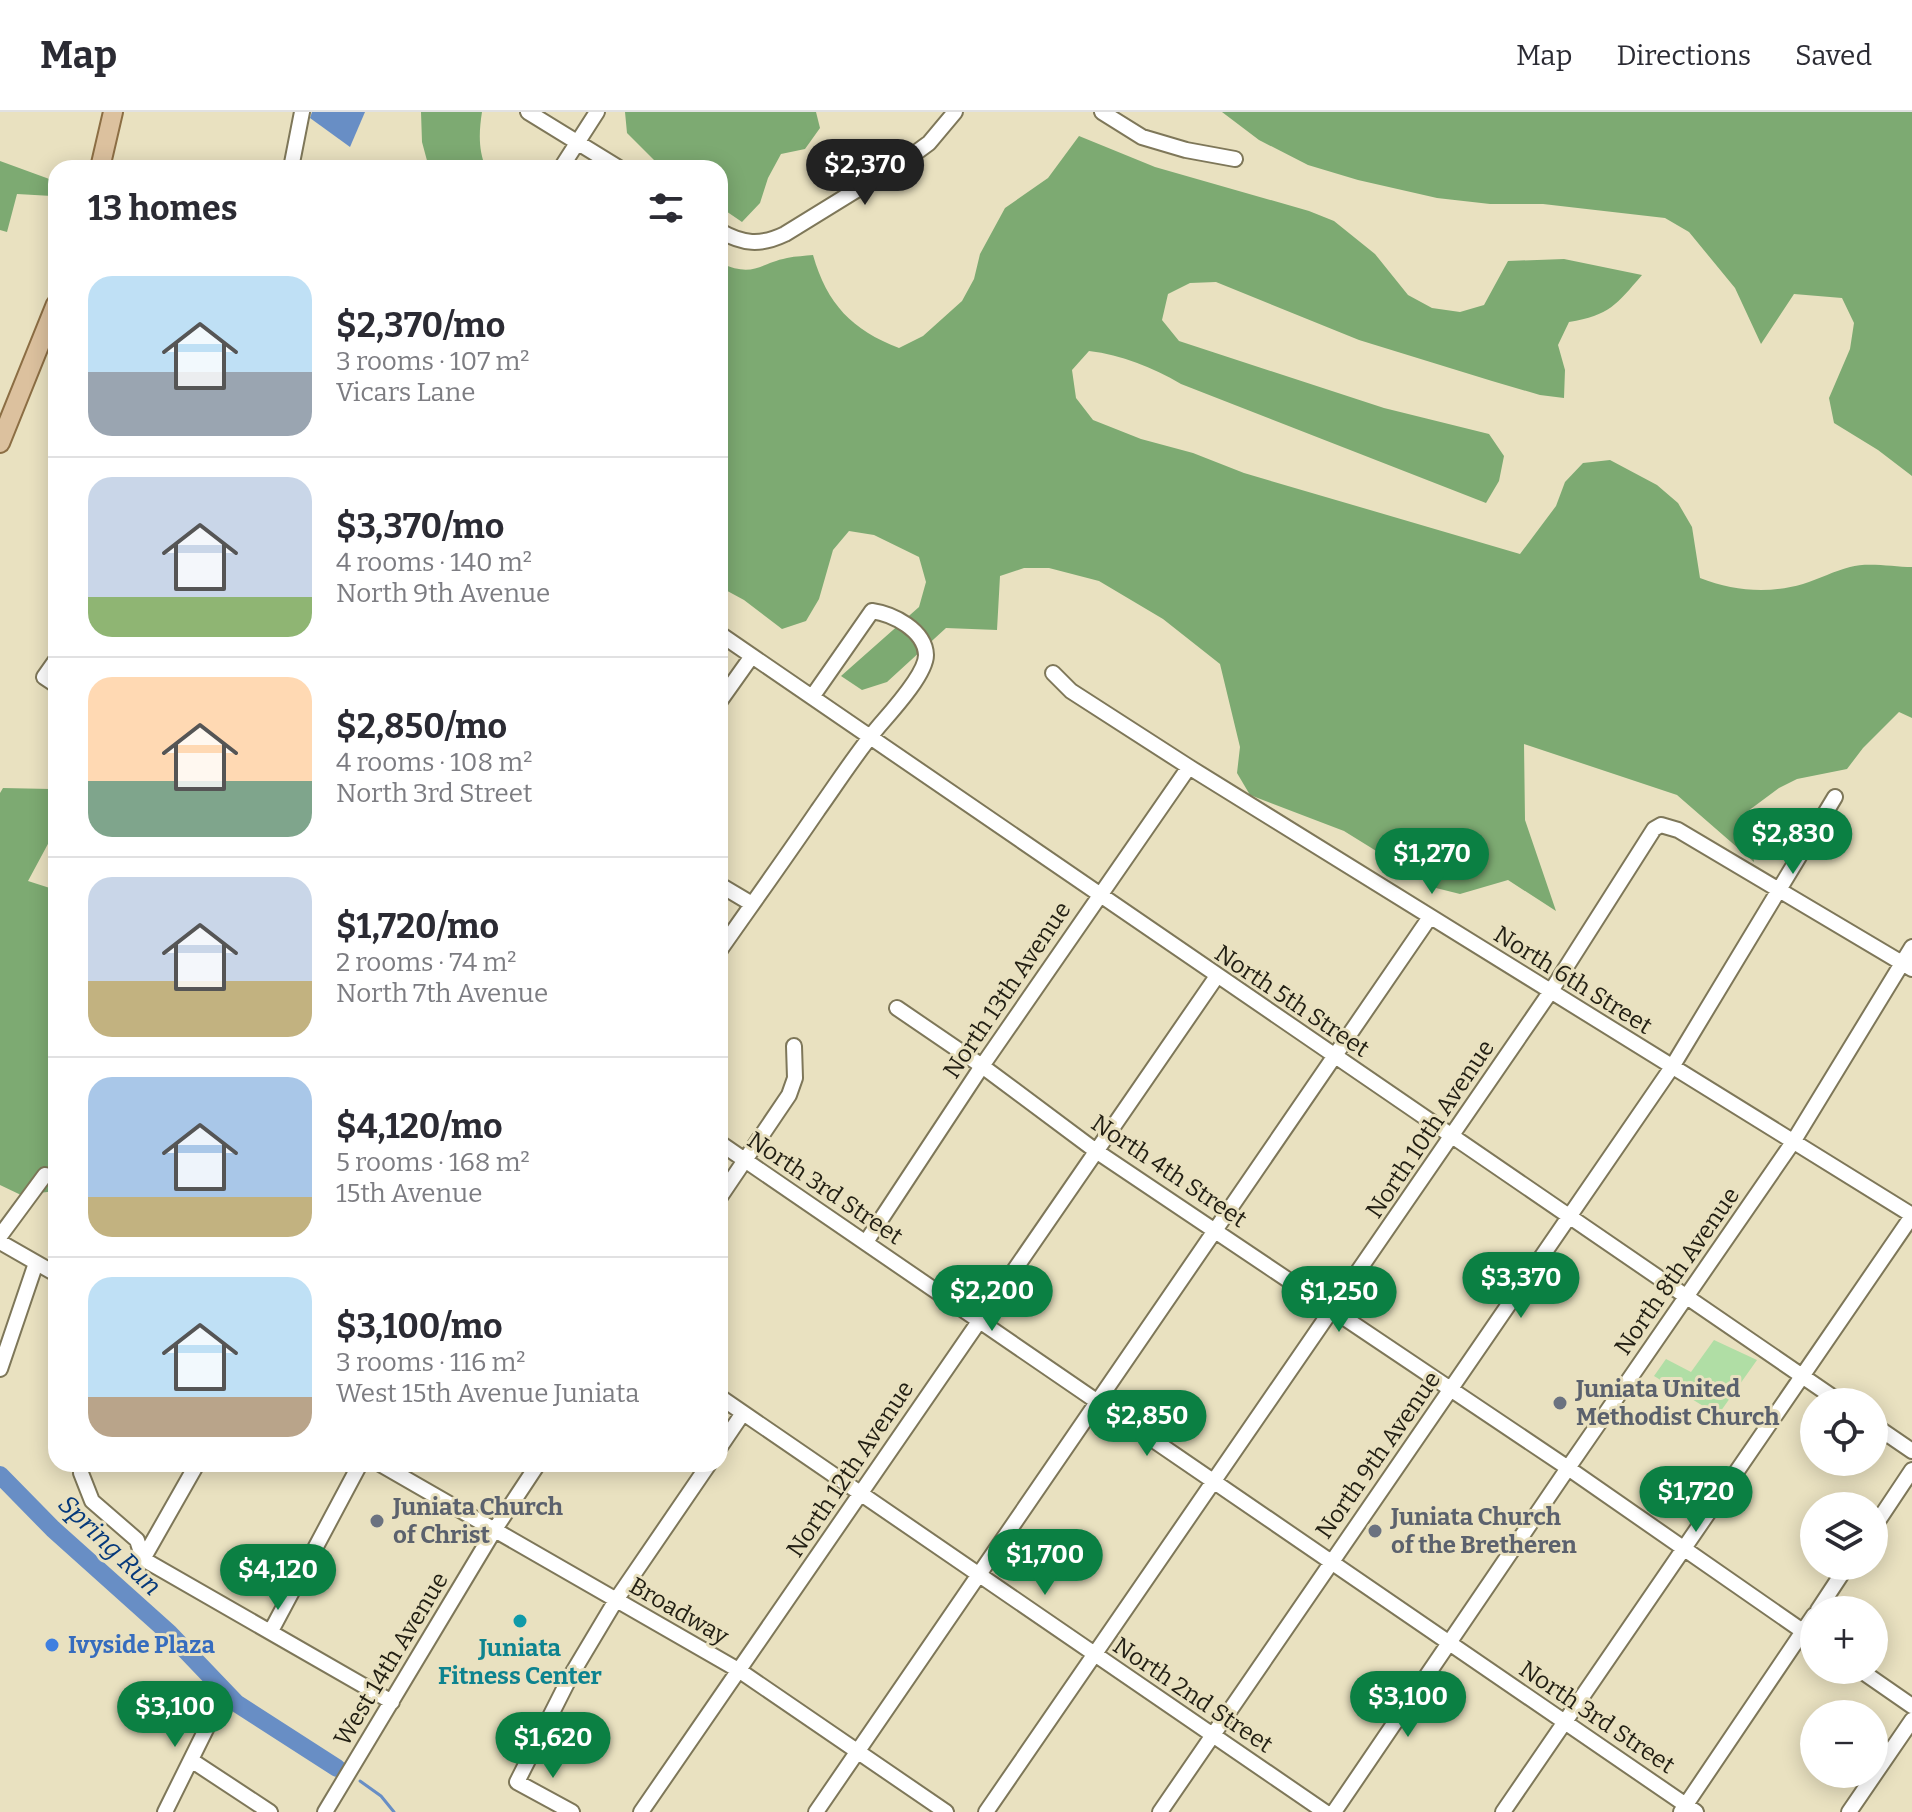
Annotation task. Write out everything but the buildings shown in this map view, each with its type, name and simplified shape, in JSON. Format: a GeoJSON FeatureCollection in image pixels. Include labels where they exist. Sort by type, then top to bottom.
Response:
{"type":"FeatureCollection","features":[{"type":"Feature","properties":{"kind":"main road"},"geometry":{"type":"LineString","coordinates":[[102,160],[113,112]]}},
{"type":"Feature","properties":{"kind":"main road"},"geometry":{"type":"LineString","coordinates":[[0,443],[48,324]]}},
{"type":"Feature","properties":{"kind":"street"},"geometry":{"type":"LineString","coordinates":[[293,160],[302,112]]}},
{"type":"Feature","properties":{"kind":"street"},"geometry":{"type":"LineString","coordinates":[[528,112],[606,160]]}},
{"type":"Feature","properties":{"kind":"street"},"geometry":{"type":"LineString","coordinates":[[566,160],[597,112]]}},
{"type":"Feature","properties":{"kind":"street"},"geometry":{"type":"LineString","coordinates":[[728,235],[745,242],[770,241],[785,234],[910,157],[929,143],[955,112]]}},
{"type":"Feature","properties":{"kind":"street"},"geometry":{"type":"LineString","coordinates":[[1102,112],[1142,137],[1186,150],[1235,159]]}},
{"type":"Feature","properties":{"kind":"street"},"geometry":{"type":"LineString","coordinates":[[728,938],[870,736],[906,693],[922,668],[926,654],[920,640],[909,627],[892,617],[872,611],[812,697]]}},
{"type":"Feature","properties":{"kind":"street","name":"North 5th Street"},"geometry":{"type":"LineString","coordinates":[[728,640],[1820,1388]]}},
{"type":"Feature","properties":{"kind":"street"},"geometry":{"type":"LineString","coordinates":[[728,690],[752,656]]}},
{"type":"Feature","properties":{"kind":"street","name":"North 6th Street"},"geometry":{"type":"LineString","coordinates":[[1053,673],[1071,691],[1189,767],[1912,1216]]}},
{"type":"Feature","properties":{"kind":"street","name":"North 13th Avenue"},"geometry":{"type":"LineString","coordinates":[[866,1242],[982,1066],[1189,767]]}},
{"type":"Feature","properties":{"kind":"street","name":"North 9th Avenue"},"geometry":{"type":"LineString","coordinates":[[1160,1812],[1672,1067],[1835,797]]}},
{"type":"Feature","properties":{"kind":"street","name":"North 10th Avenue"},"geometry":{"type":"LineString","coordinates":[[986,1812],[1551,991],[1649,836],[1661,825],[1678,830],[1780,891]]}},
{"type":"Feature","properties":{"kind":"street"},"geometry":{"type":"LineString","coordinates":[[728,890],[752,904]]}},
{"type":"Feature","properties":{"kind":"street"},"geometry":{"type":"LineString","coordinates":[[1780,891],[1907,966]]}},
{"type":"Feature","properties":{"kind":"street"},"geometry":{"type":"LineString","coordinates":[[816,1812],[1430,917]]}},
{"type":"Feature","properties":{"kind":"street","name":"North 8th Avenue"},"geometry":{"type":"LineString","coordinates":[[1334,1812],[1793,1142],[1907,966],[1912,947]]}},
{"type":"Feature","properties":{"kind":"street","name":"North 12th Avenue"},"geometry":{"type":"LineString","coordinates":[[641,1812],[1217,976]]}},
{"type":"Feature","properties":{"kind":"street","name":"North 4th Street"},"geometry":{"type":"LineString","coordinates":[[897,1008],[982,1066],[1096,1151],[1214,1228],[1449,1391],[1568,1468],[1800,1629]]}},
{"type":"Feature","properties":{"kind":"street"},"geometry":{"type":"LineString","coordinates":[[728,1185],[789,1095],[795,1078],[794,1046]]}},
{"type":"Feature","properties":{"kind":"street","name":"North 3rd Street"},"geometry":{"type":"LineString","coordinates":[[728,1149],[1565,1722],[1687,1810]]}},
{"type":"Feature","properties":{"kind":"street"},"geometry":{"type":"LineString","coordinates":[[45,1175],[0,1239],[48,1270]]}},
{"type":"Feature","properties":{"kind":"street"},"geometry":{"type":"LineString","coordinates":[[1503,1812],[1912,1216]]}},
{"type":"Feature","properties":{"kind":"street"},"geometry":{"type":"LineString","coordinates":[[0,1369],[36,1263]]}},
{"type":"Feature","properties":{"kind":"street","name":"North 2nd Street"},"geometry":{"type":"LineString","coordinates":[[728,1403],[1325,1812]]}},
{"type":"Feature","properties":{"kind":"street"},"geometry":{"type":"LineString","coordinates":[[728,1435],[743,1413]]}},
{"type":"Feature","properties":{"kind":"street"},"geometry":{"type":"LineString","coordinates":[[1888,1435],[1912,1451]]}},
{"type":"Feature","properties":{"kind":"street"},"geometry":{"type":"LineString","coordinates":[[1888,1506],[1912,1470]]}},
{"type":"Feature","properties":{"kind":"street"},"geometry":{"type":"LineString","coordinates":[[81,1472],[92,1501],[137,1540],[143,1559],[392,1702]]}},
{"type":"Feature","properties":{"kind":"street"},"geometry":{"type":"LineString","coordinates":[[143,1559],[192,1472]]}},
{"type":"Feature","properties":{"kind":"street"},"geometry":{"type":"LineString","coordinates":[[271,1631],[356,1472]]}},
{"type":"Feature","properties":{"kind":"street","name":"Broadway"},"geometry":{"type":"LineString","coordinates":[[394,1472],[740,1671],[946,1812]]}},
{"type":"Feature","properties":{"kind":"street","name":"West 14th Avenue"},"geometry":{"type":"LineString","coordinates":[[325,1812],[495,1529],[533,1472]]}},
{"type":"Feature","properties":{"kind":"street"},"geometry":{"type":"LineString","coordinates":[[572,1812],[517,1782],[570,1677],[616,1600],[704,1472]]}},
{"type":"Feature","properties":{"kind":"street"},"geometry":{"type":"LineString","coordinates":[[1687,1810],[1800,1648]]}},
{"type":"Feature","properties":{"kind":"street"},"geometry":{"type":"LineString","coordinates":[[1880,1684],[1912,1706]]}},
{"type":"Feature","properties":{"kind":"street"},"geometry":{"type":"LineString","coordinates":[[165,1812],[219,1703]]}},
{"type":"Feature","properties":{"kind":"street"},"geometry":{"type":"LineString","coordinates":[[1849,1812],[1912,1720]]}},
{"type":"Feature","properties":{"kind":"street"},"geometry":{"type":"LineString","coordinates":[[191,1760],[270,1812]]}},
{"type":"Feature","properties":{"kind":"green space"},"geometry":{"type":"Polygon","coordinates":[[[421,112],[482,112],[480,140],[484,160],[427,160],[422,142],[421,112]]]}},
{"type":"Feature","properties":{"kind":"green space"},"geometry":{"type":"Polygon","coordinates":[[[625,112],[816,112],[820,128],[805,149],[781,154],[768,178],[760,203],[742,222],[728,212],[728,160],[654,160],[627,133],[625,112]]]}},
{"type":"Feature","properties":{"kind":"green space"},"geometry":{"type":"Polygon","coordinates":[[[1222,112],[1912,112],[1912,476],[1834,423],[1829,398],[1850,349],[1854,323],[1842,298],[1794,294],[1761,344],[1735,288],[1689,232],[1665,218],[1543,204],[1490,204],[1437,198],[1358,180],[1308,165],[1259,140],[1222,112]]]}},
{"type":"Feature","properties":{"kind":"green space"},"geometry":{"type":"Polygon","coordinates":[[[1079,136],[1155,167],[1309,211],[1334,221],[1375,254],[1408,295],[1432,308],[1460,312],[1484,305],[1508,261],[1564,259],[1642,275],[1611,307],[1594,316],[1569,322],[1558,345],[1565,370],[1564,398],[1540,395],[1359,340],[1216,282],[1190,283],[1168,294],[1162,320],[1179,341],[1384,408],[1489,434],[1504,456],[1499,481],[1486,503],[1113,355],[1089,351],[1072,370],[1076,398],[1093,420],[1141,439],[1193,453],[1244,473],[1520,554],[1556,506],[1565,482],[1583,463],[1610,460],[1657,485],[1678,503],[1692,527],[1700,578],[1726,586],[1764,590],[1803,584],[1857,566],[1912,567],[1912,718],[1899,712],[1847,769],[1797,779],[1748,811],[1754,862],[1677,795],[1524,744],[1525,820],[1556,911],[1508,880],[1460,894],[1436,888],[1344,831],[1250,795],[1237,773],[1240,747],[1220,664],[1163,619],[1099,581],[1049,568],[1024,568],[1000,576],[997,630],[946,628],[887,682],[862,690],[841,676],[919,607],[926,582],[919,557],[874,535],[849,531],[833,550],[819,599],[806,621],[782,629],[728,591],[728,266],[748,270],[787,258],[813,255],[826,288],[844,313],[868,333],[899,348],[923,336],[962,301],[974,279],[980,254],[1005,208],[1048,178],[1079,136]]]}},
{"type":"Feature","properties":{"kind":"green space"},"geometry":{"type":"Polygon","coordinates":[[[0,161],[48,179],[48,196],[17,194],[7,232],[0,230],[0,161]]]}},
{"type":"Feature","properties":{"kind":"green space"},"geometry":{"type":"Polygon","coordinates":[[[3,788],[48,789],[48,844],[28,881],[48,887],[48,1192],[21,1195],[0,1185],[0,793],[3,788]]]}},
{"type":"Feature","properties":{"kind":"green space"},"geometry":{"type":"Polygon","coordinates":[[[1714,1340],[1757,1360],[1718,1415],[1654,1376],[1666,1359],[1691,1372],[1714,1340]]]}},
{"type":"Feature","properties":{"kind":"water"},"geometry":{"type":"Polygon","coordinates":[[[312,112],[365,112],[350,147],[310,118],[312,112]]]}},
{"type":"Feature","properties":{"kind":"waterway","name":"Spring Run"},"geometry":{"type":"LineString","coordinates":[[0,1475],[53,1529],[169,1633],[236,1703],[337,1768]]}},
{"type":"Feature","properties":{"kind":"waterway","name":"Spring Run"},"geometry":{"type":"LineString","coordinates":[[360,1781],[381,1796],[394,1812]]}},
{"type":"Feature","properties":{"kind":"place","name":"Juniata United Methodist Church"},"geometry":{"type":"Point","coordinates":[1560,1403]}},
{"type":"Feature","properties":{"kind":"place","name":"Juniata Church of Christ"},"geometry":{"type":"Point","coordinates":[377,1521]}},
{"type":"Feature","properties":{"kind":"place","name":"Juniata Church of the Bretheren"},"geometry":{"type":"Point","coordinates":[1375,1531]}},
{"type":"Feature","properties":{"kind":"place","name":"Juniata Fitness Center"},"geometry":{"type":"Point","coordinates":[520,1621]}},
{"type":"Feature","properties":{"kind":"place","name":"Ivyside Plaza"},"geometry":{"type":"Point","coordinates":[52,1645]}}]}
